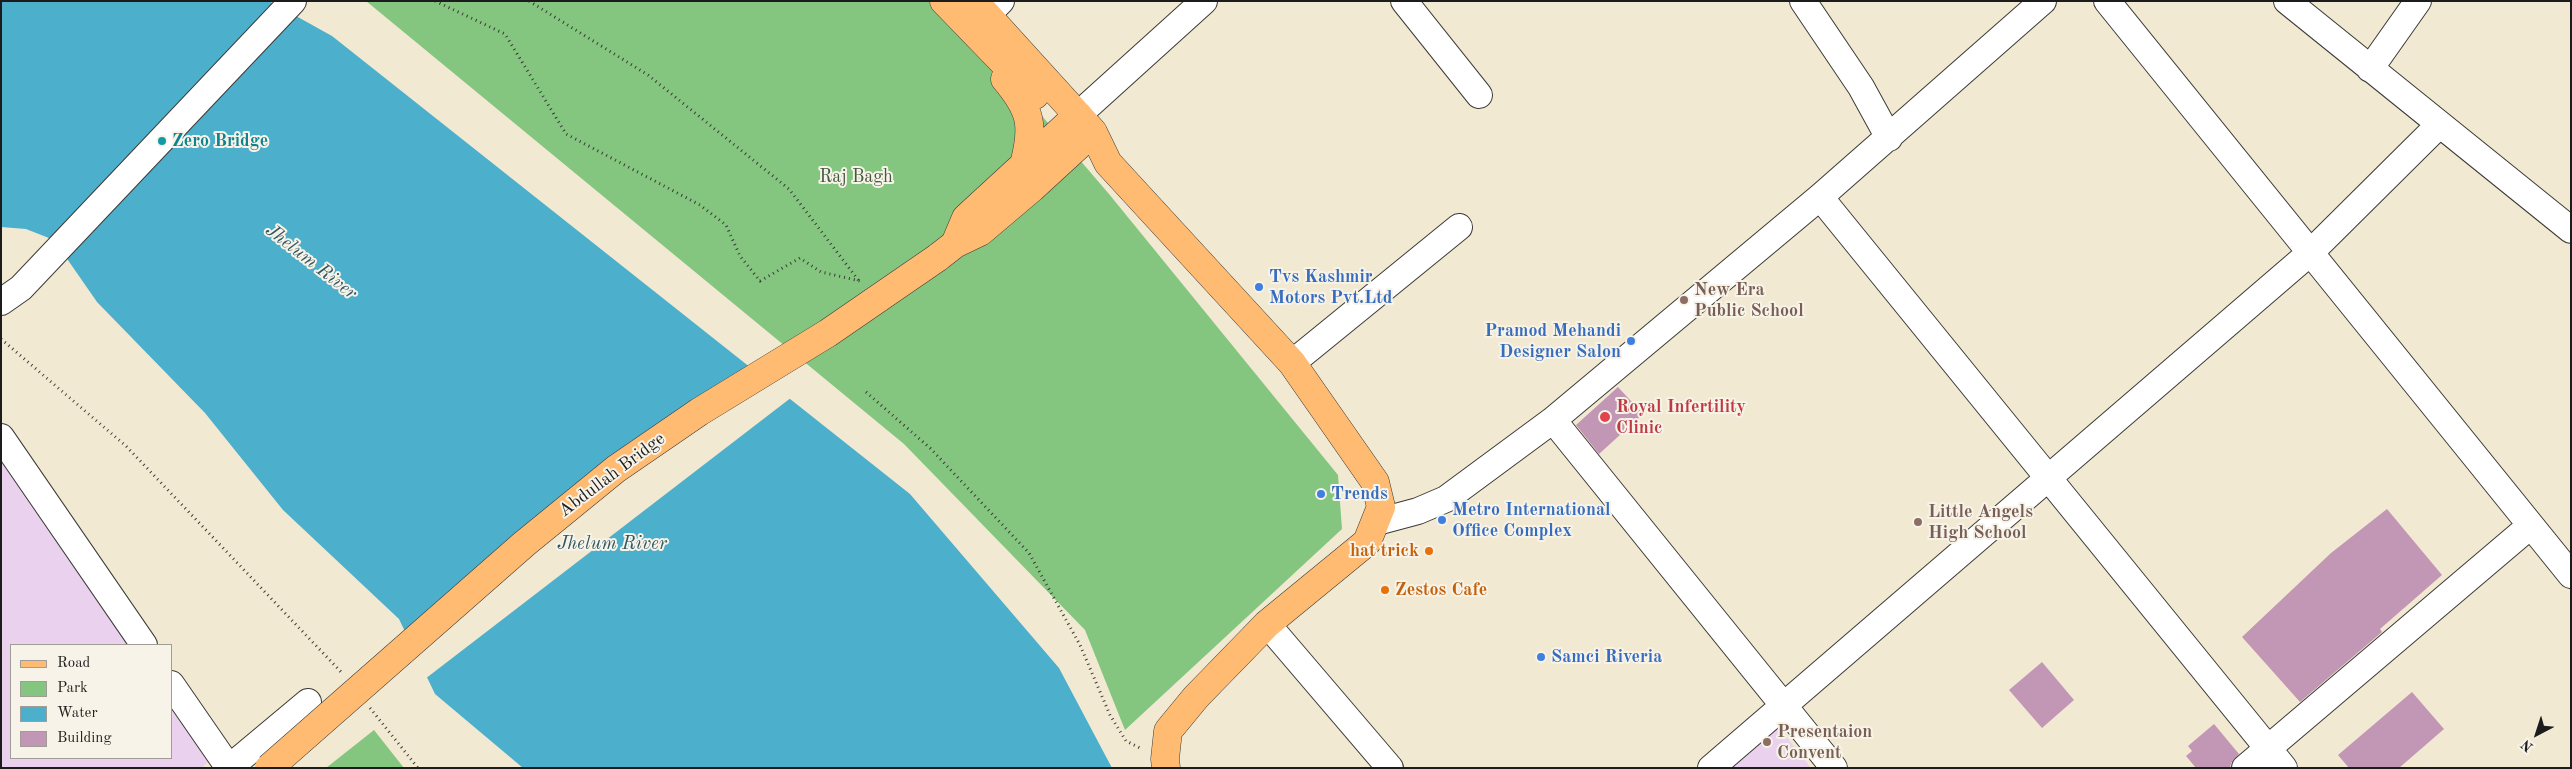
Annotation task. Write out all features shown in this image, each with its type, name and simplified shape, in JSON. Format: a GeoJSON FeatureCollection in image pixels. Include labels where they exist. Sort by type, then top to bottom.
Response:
{"type":"FeatureCollection","features":[{"type":"Feature","properties":{"kind":"main road"},"geometry":{"type":"LineString","coordinates":[[936,1],[1013,89],[1023,104],[1029,119],[1031,134],[1024,165]]}},
{"type":"Feature","properties":{"kind":"main road"},"geometry":{"type":"LineString","coordinates":[[944,1],[1079,130]]}},
{"type":"Feature","properties":{"kind":"main road"},"geometry":{"type":"LineString","coordinates":[[988,6],[1079,130],[1090,156],[1108,164],[1292,363],[1375,482],[1381,507],[1377,522],[1367,542],[1267,624],[1196,697],[1168,731],[1165,764]]}},
{"type":"Feature","properties":{"kind":"main road"},"geometry":{"type":"LineString","coordinates":[[946,251],[966,218],[1024,165],[1079,130]]}},
{"type":"Feature","properties":{"kind":"main road","name":"Abdullah Bridge"},"geometry":{"type":"LineString","coordinates":[[269,768],[524,544],[616,469],[699,412],[828,333],[946,251],[980,232],[1079,130]]}},
{"type":"Feature","properties":{"kind":"street"},"geometry":{"type":"LineString","coordinates":[[11,295],[293,1]]}},
{"type":"Feature","properties":{"kind":"street"},"geometry":{"type":"LineString","coordinates":[[1079,130],[1204,1]]}},
{"type":"Feature","properties":{"kind":"street"},"geometry":{"type":"LineString","coordinates":[[1404,1],[1479,95]]}},
{"type":"Feature","properties":{"kind":"street"},"geometry":{"type":"LineString","coordinates":[[1803,1],[1861,87],[1889,138]]}},
{"type":"Feature","properties":{"kind":"street"},"geometry":{"type":"LineString","coordinates":[[1377,522],[1418,511],[1446,499],[1553,420],[1889,138],[2042,1]]}},
{"type":"Feature","properties":{"kind":"street"},"geometry":{"type":"LineString","coordinates":[[2107,1],[2571,575]]}},
{"type":"Feature","properties":{"kind":"street"},"geometry":{"type":"LineString","coordinates":[[2287,1],[2571,230]]}},
{"type":"Feature","properties":{"kind":"street"},"geometry":{"type":"LineString","coordinates":[[2370,69],[2418,1]]}},
{"type":"Feature","properties":{"kind":"street"},"geometry":{"type":"LineString","coordinates":[[1711,768],[2311,252],[2439,125]]}},
{"type":"Feature","properties":{"kind":"street"},"geometry":{"type":"LineString","coordinates":[[1820,197],[2284,768]]}},
{"type":"Feature","properties":{"kind":"street"},"geometry":{"type":"LineString","coordinates":[[1292,363],[1460,227]]}},
{"type":"Feature","properties":{"kind":"street"},"geometry":{"type":"LineString","coordinates":[[1553,420],[1834,768]]}},
{"type":"Feature","properties":{"kind":"street"},"geometry":{"type":"LineString","coordinates":[[1,437],[143,644]]}},
{"type":"Feature","properties":{"kind":"street"},"geometry":{"type":"LineString","coordinates":[[2245,768],[2530,526]]}},
{"type":"Feature","properties":{"kind":"street"},"geometry":{"type":"LineString","coordinates":[[1267,624],[1390,768]]}},
{"type":"Feature","properties":{"kind":"street"},"geometry":{"type":"LineString","coordinates":[[172,685],[229,768],[308,702]]}},
{"type":"Feature","properties":{"kind":"path"},"geometry":{"type":"LineString","coordinates":[[435,1],[505,34],[566,134],[700,205],[726,225],[740,256],[760,281],[800,258],[821,272],[860,281],[789,189],[648,75],[529,1]]}},
{"type":"Feature","properties":{"kind":"path"},"geometry":{"type":"LineString","coordinates":[[1,339],[126,446],[348,680]]}},
{"type":"Feature","properties":{"kind":"path"},"geometry":{"type":"LineString","coordinates":[[866,392],[930,448],[1029,553],[1080,645],[1110,715],[1126,741],[1165,764]]}},
{"type":"Feature","properties":{"kind":"path"},"geometry":{"type":"LineString","coordinates":[[365,702],[418,768]]}},
{"type":"Feature","properties":{"kind":"shaded area"},"geometry":{"type":"Polygon","coordinates":[[[1,442],[136,644],[10,644],[10,759],[172,759],[172,699],[212,759],[201,768],[1,768],[1,442]]]}},
{"type":"Feature","properties":{"kind":"shaded area","name":"Presentaion Convent"},"geometry":{"type":"Polygon","coordinates":[[[1771,717],[1811,768],[1717,768],[1771,717]]]}},
{"type":"Feature","properties":{"kind":"green space","name":"Raj Bagh"},"geometry":{"type":"Polygon","coordinates":[[[366,1],[929,1],[1018,88],[1109,194],[1338,475],[1342,529],[1125,730],[1085,630],[904,444],[366,1]]]}},
{"type":"Feature","properties":{"kind":"green space"},"geometry":{"type":"Polygon","coordinates":[[[374,730],[404,768],[326,768],[374,730]]]}},
{"type":"Feature","properties":{"kind":"water","name":"Jhelum River"},"geometry":{"type":"Polygon","coordinates":[[[1,1],[269,1],[332,36],[910,494],[1059,668],[1112,768],[523,768],[435,694],[399,619],[283,510],[205,413],[97,302],[54,240],[26,229],[1,227],[1,1]]]}},
{"type":"Feature","properties":{"kind":"pier"},"geometry":{"type":"Polygon","coordinates":[[[758,371],[792,397],[425,679],[407,640],[758,371]]]}},
{"type":"Feature","properties":{"kind":"building"},"geometry":{"type":"Polygon","coordinates":[[[1618,387],[1643,414],[1599,454],[1576,425],[1618,387]]]}},
{"type":"Feature","properties":{"kind":"building"},"geometry":{"type":"Polygon","coordinates":[[[2387,509],[2442,575],[2380,629],[2382,632],[2300,702],[2242,637],[2331,553],[2387,509]]]}},
{"type":"Feature","properties":{"kind":"building"},"geometry":{"type":"Polygon","coordinates":[[[2042,662],[2074,700],[2042,728],[2009,690],[2042,662]]]}},
{"type":"Feature","properties":{"kind":"building"},"geometry":{"type":"Polygon","coordinates":[[[2412,692],[2444,729],[2399,768],[2349,768],[2338,755],[2412,692]]]}},
{"type":"Feature","properties":{"kind":"building"},"geometry":{"type":"Polygon","coordinates":[[[2214,724],[2239,754],[2231,763],[2230,768],[2196,768],[2186,756],[2192,751],[2188,746],[2214,724]]]}},
{"type":"Feature","properties":{"kind":"place","name":"Zero Bridge"},"geometry":{"type":"Point","coordinates":[162,141]}},
{"type":"Feature","properties":{"kind":"place","name":"Tvs Kashmir Motors Pvt.Ltd"},"geometry":{"type":"Point","coordinates":[1259,287]}},
{"type":"Feature","properties":{"kind":"place","name":"New Era Public School"},"geometry":{"type":"Point","coordinates":[1684,300]}},
{"type":"Feature","properties":{"kind":"place","name":"Pramod Mehandi Designer Salon"},"geometry":{"type":"Point","coordinates":[1631,341]}},
{"type":"Feature","properties":{"kind":"place","name":"Royal Infertility Clinic"},"geometry":{"type":"Point","coordinates":[1605,417]}},
{"type":"Feature","properties":{"kind":"place","name":"Trends"},"geometry":{"type":"Point","coordinates":[1321,494]}},
{"type":"Feature","properties":{"kind":"place","name":"Metro International Office Complex"},"geometry":{"type":"Point","coordinates":[1442,520]}},
{"type":"Feature","properties":{"kind":"place","name":"Little Angels High School"},"geometry":{"type":"Point","coordinates":[1918,522]}},
{"type":"Feature","properties":{"kind":"place","name":"hat trick"},"geometry":{"type":"Point","coordinates":[1429,551]}},
{"type":"Feature","properties":{"kind":"place","name":"Zestos Cafe"},"geometry":{"type":"Point","coordinates":[1385,590]}},
{"type":"Feature","properties":{"kind":"place","name":"Samci Riveria"},"geometry":{"type":"Point","coordinates":[1541,657]}},
{"type":"Feature","properties":{"kind":"place","name":"Presentaion Convent"},"geometry":{"type":"Point","coordinates":[1767,742]}}]}
